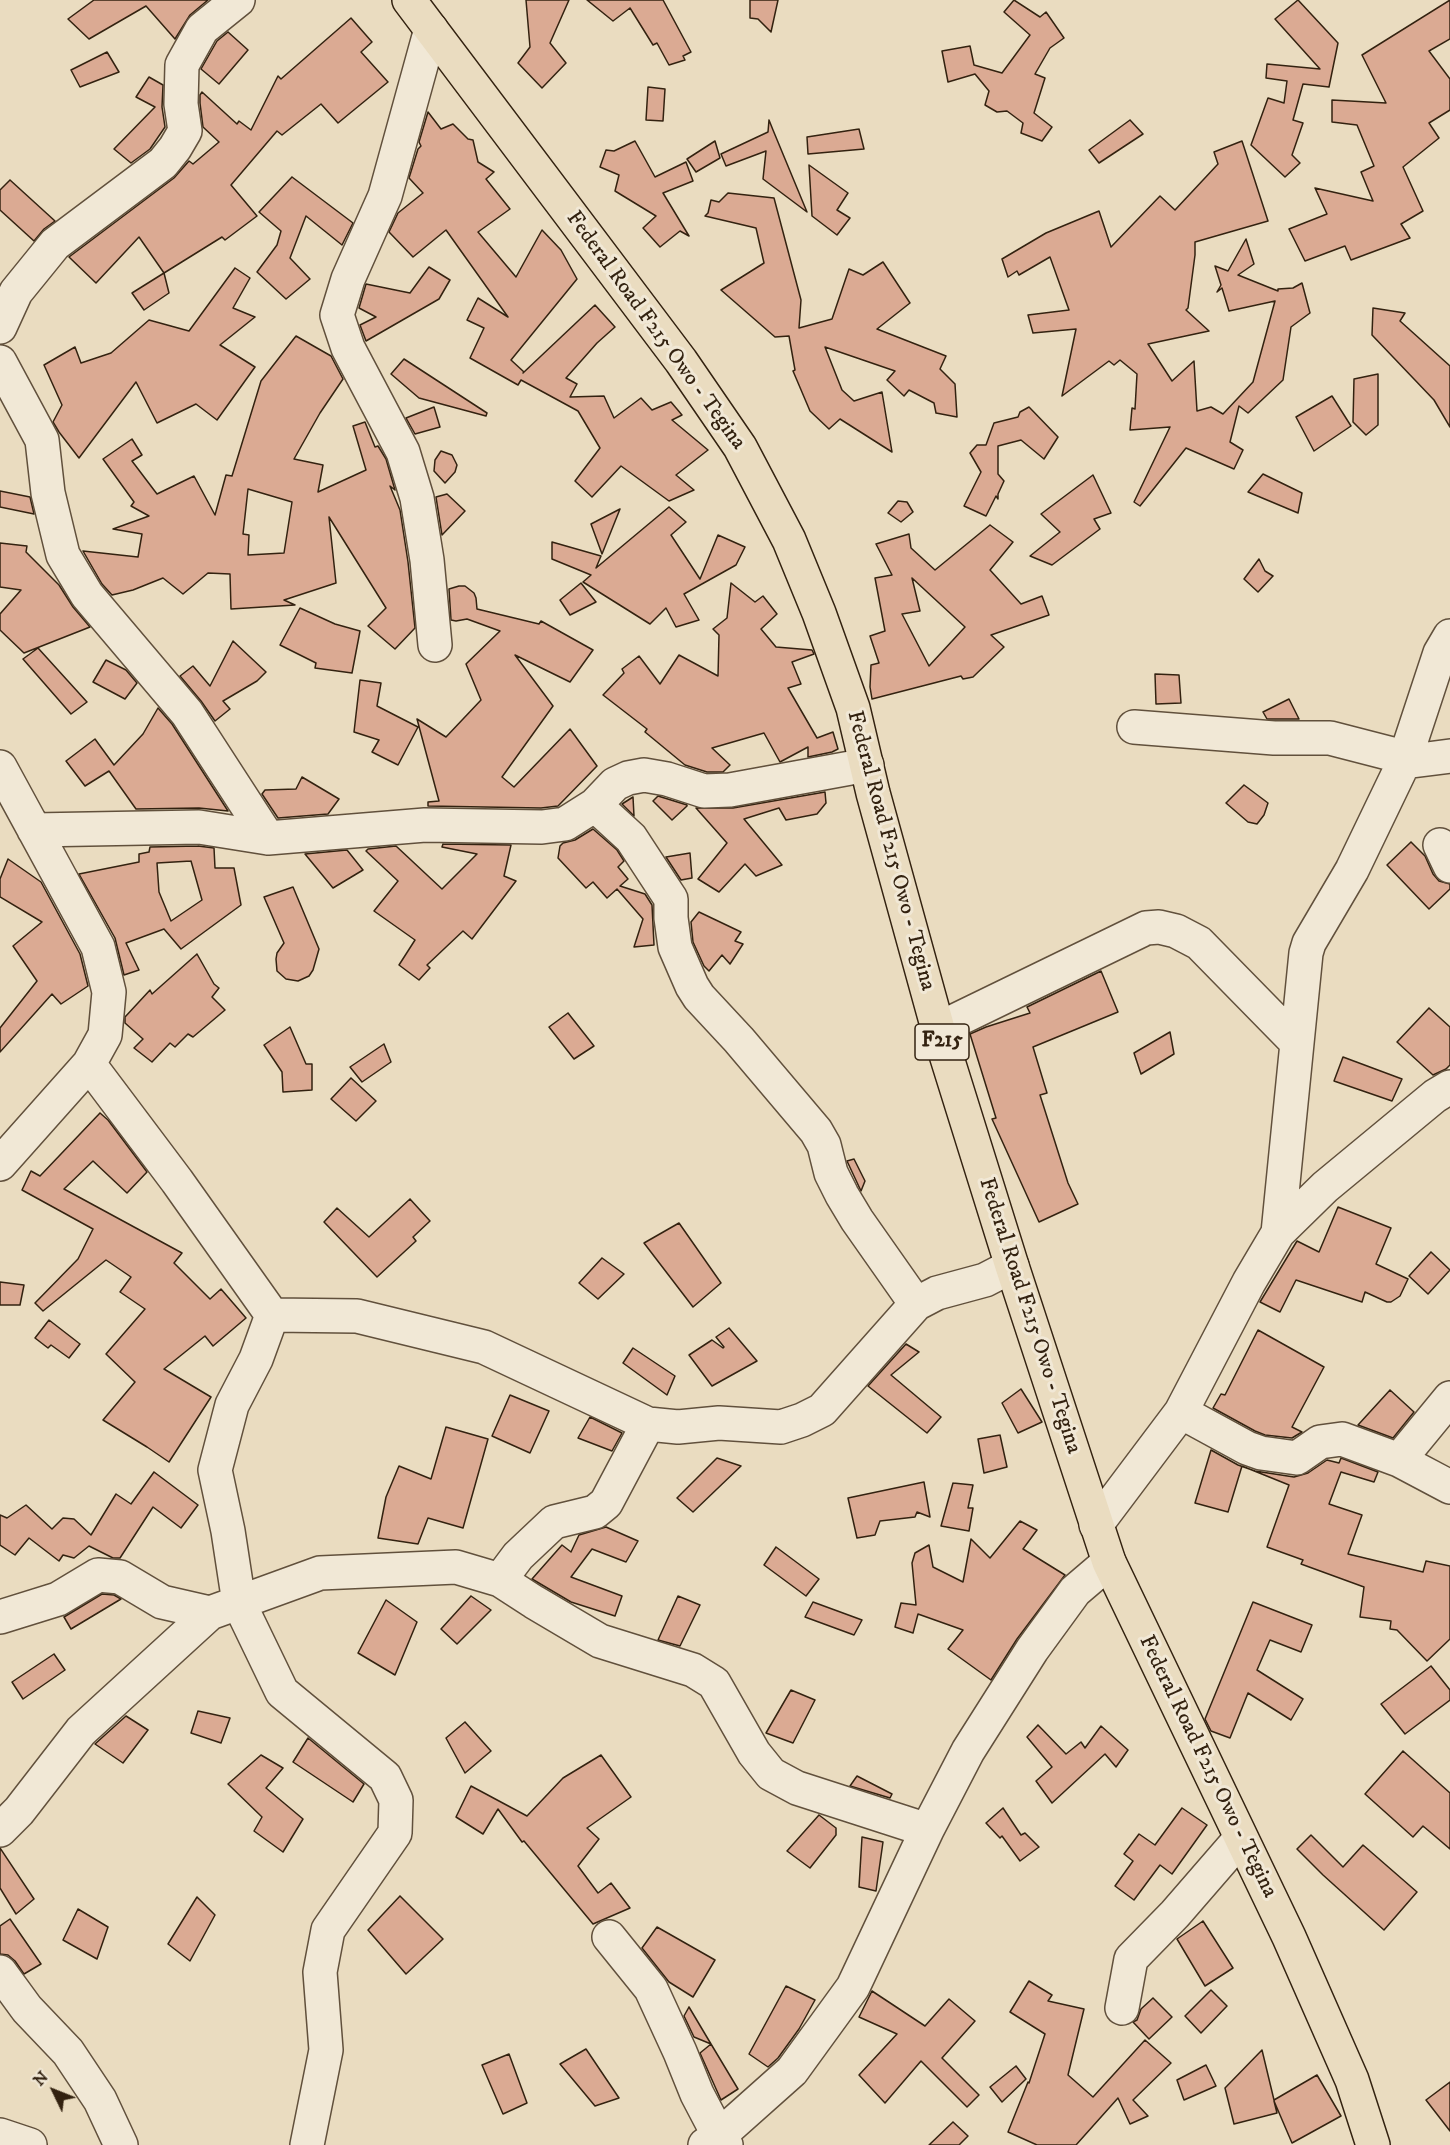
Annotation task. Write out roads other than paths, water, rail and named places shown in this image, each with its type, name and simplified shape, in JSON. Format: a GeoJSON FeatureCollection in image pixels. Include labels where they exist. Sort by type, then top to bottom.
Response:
{"type":"FeatureCollection","features":[{"type":"Feature","properties":{"kind":"main road","name":"Federal Road F215 Owo - Tegina"},"geometry":{"type":"LineString","coordinates":[[409,0],[681,361],[740,447],[789,540],[819,613],[852,708],[938,1029],[1108,1562],[1289,1937],[1352,2080],[1373,2145]]}},
{"type":"Feature","properties":{"kind":"street"},"geometry":{"type":"LineString","coordinates":[[0,327],[8,296],[55,244],[162,163],[175,148],[185,130],[181,104],[182,65],[202,29],[238,0]]}},
{"type":"Feature","properties":{"kind":"street"},"geometry":{"type":"LineString","coordinates":[[431,29],[385,196],[348,279],[337,315],[348,348],[403,452],[417,498],[427,560],[435,645]]}},
{"type":"Feature","properties":{"kind":"street"},"geometry":{"type":"LineString","coordinates":[[0,362],[42,440],[48,494],[63,555],[87,595],[187,713],[268,838]]}},
{"type":"Feature","properties":{"kind":"street"},"geometry":{"type":"LineString","coordinates":[[1278,1233],[1305,953],[1353,870],[1404,762],[1440,653],[1450,636]]}},
{"type":"Feature","properties":{"kind":"street"},"geometry":{"type":"LineString","coordinates":[[1134,727],[1274,738],[1330,738],[1392,754],[1404,762],[1450,756]]}},
{"type":"Feature","properties":{"kind":"street"},"geometry":{"type":"LineString","coordinates":[[34,830],[199,827],[268,838],[425,825],[542,827],[565,824],[595,805],[615,784],[627,778],[644,776],[667,779],[704,790],[730,790],[867,765]]}},
{"type":"Feature","properties":{"kind":"street"},"geometry":{"type":"LineString","coordinates":[[0,767],[98,947],[109,992],[105,1035],[89,1064],[7,1144]]}},
{"type":"Feature","properties":{"kind":"street"},"geometry":{"type":"LineString","coordinates":[[595,805],[631,838],[671,899],[675,947],[699,997],[739,1040],[816,1131],[824,1145],[831,1173],[856,1220],[916,1304]]}},
{"type":"Feature","properties":{"kind":"street"},"geometry":{"type":"LineString","coordinates":[[938,1029],[1146,928],[1159,927],[1176,931],[1198,943],[1297,1043]]}},
{"type":"Feature","properties":{"kind":"street"},"geometry":{"type":"LineString","coordinates":[[89,1064],[177,1181],[272,1316]]}},
{"type":"Feature","properties":{"kind":"street"},"geometry":{"type":"LineString","coordinates":[[1096,1525],[1181,1412],[1249,1282],[1278,1233],[1333,1181],[1434,1096],[1450,1087]]}},
{"type":"Feature","properties":{"kind":"street"},"geometry":{"type":"LineString","coordinates":[[272,1316],[357,1316],[484,1347],[648,1424],[678,1427],[719,1423],[781,1427],[822,1410],[916,1304],[937,1293],[985,1280],[1012,1266]]}},
{"type":"Feature","properties":{"kind":"street"},"geometry":{"type":"LineString","coordinates":[[272,1316],[256,1359],[232,1405],[215,1470],[228,1531],[225,1608],[282,1692],[385,1777],[396,1800],[395,1833],[328,1930],[320,1971],[326,2050],[307,2145]]}},
{"type":"Feature","properties":{"kind":"street"},"geometry":{"type":"LineString","coordinates":[[1399,1460],[1450,1398]]}},
{"type":"Feature","properties":{"kind":"street"},"geometry":{"type":"LineString","coordinates":[[1181,1412],[1246,1448],[1261,1453],[1297,1458],[1320,1442],[1342,1439],[1399,1460],[1450,1487]]}},
{"type":"Feature","properties":{"kind":"street"},"geometry":{"type":"LineString","coordinates":[[500,1580],[518,1556],[554,1522],[595,1512],[606,1503],[648,1424]]}},
{"type":"Feature","properties":{"kind":"street"},"geometry":{"type":"LineString","coordinates":[[609,1937],[651,1989],[717,2142],[792,2071],[853,1987],[927,1830],[968,1751],[1032,1650],[1075,1592],[1108,1562]]}},
{"type":"Feature","properties":{"kind":"street"},"geometry":{"type":"LineString","coordinates":[[0,1830],[20,1811],[81,1731],[225,1608],[320,1573],[456,1567],[500,1580],[600,1641],[693,1670],[714,1683],[754,1753],[771,1774],[796,1788],[927,1830]]}},
{"type":"Feature","properties":{"kind":"street"},"geometry":{"type":"LineString","coordinates":[[0,1617],[58,1599],[98,1575],[109,1574],[120,1577],[162,1602],[225,1608]]}},
{"type":"Feature","properties":{"kind":"street"},"geometry":{"type":"LineString","coordinates":[[1122,2008],[1131,1959],[1175,1914],[1240,1839]]}},
{"type":"Feature","properties":{"kind":"street"},"geometry":{"type":"LineString","coordinates":[[0,1972],[27,2009],[68,2052],[100,2100],[122,2145]]}},
{"type":"Feature","properties":{"kind":"street"},"geometry":{"type":"LineString","coordinates":[[0,2135],[30,2145]]}}]}
